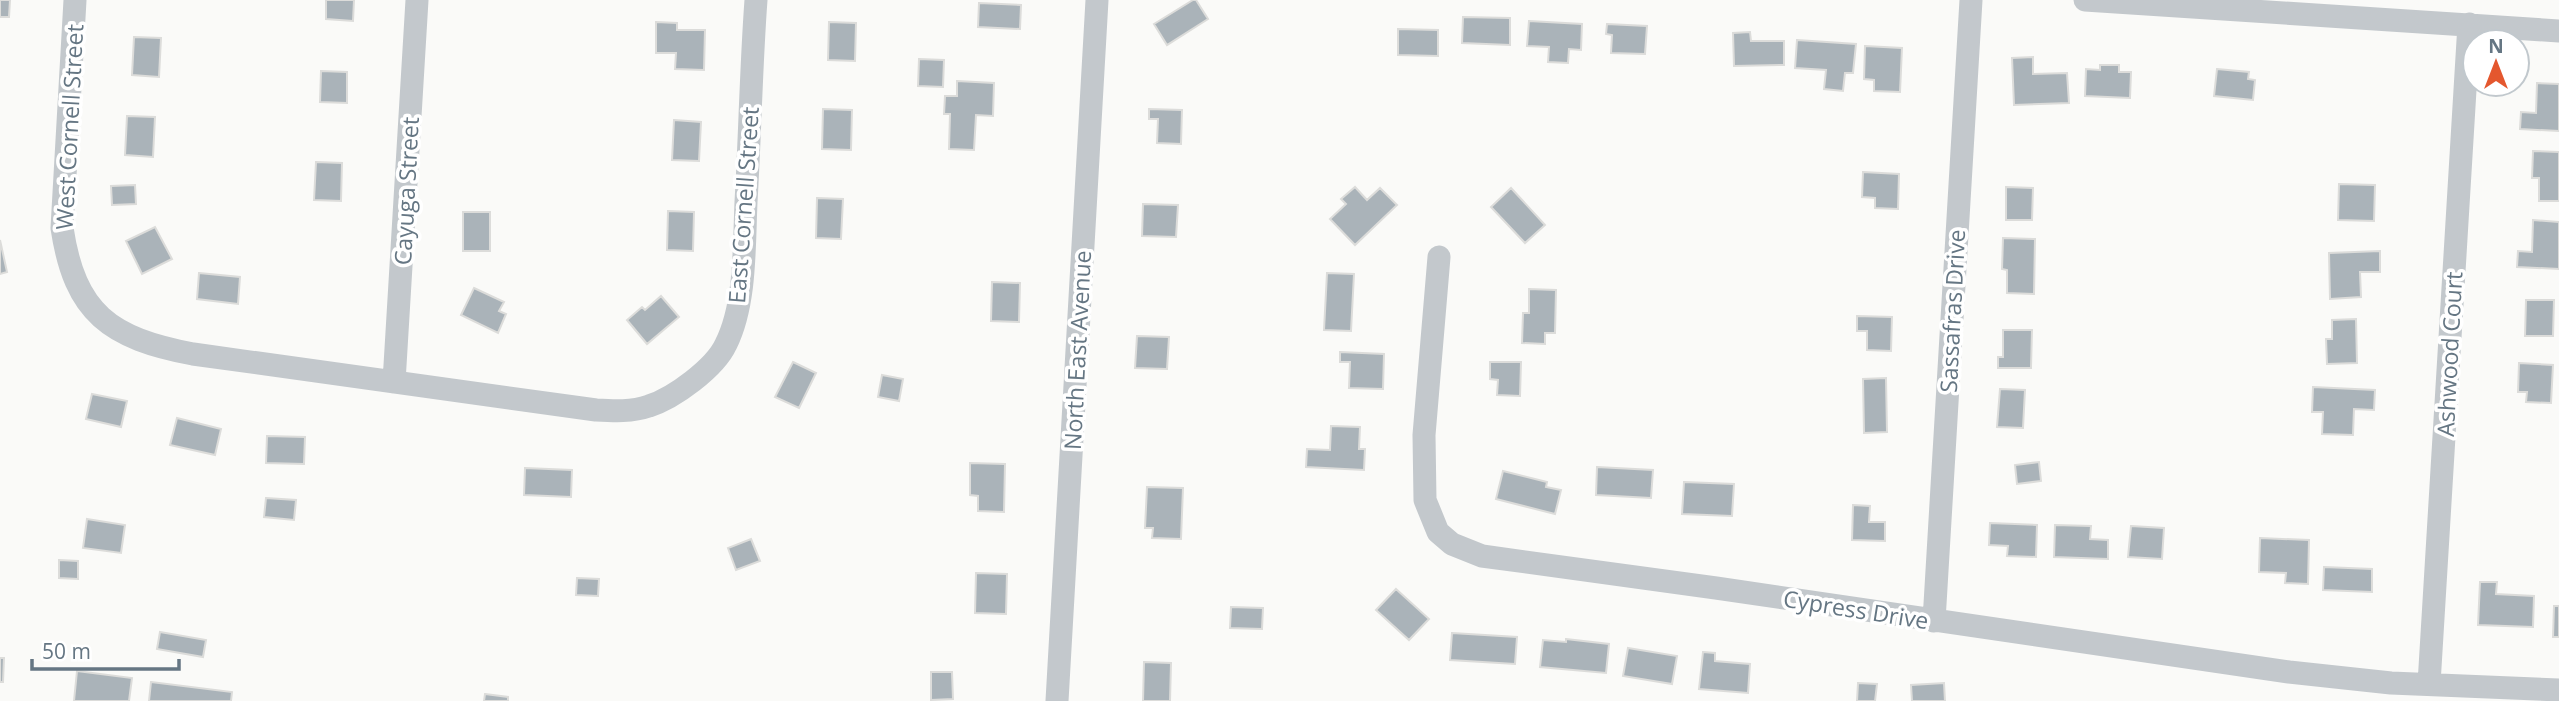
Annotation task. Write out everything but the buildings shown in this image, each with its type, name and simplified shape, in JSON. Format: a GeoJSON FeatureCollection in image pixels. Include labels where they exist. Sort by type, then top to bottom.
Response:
{"type":"FeatureCollection","features":[{"type":"Feature","properties":{"kind":"street","name":"West Cornell Street"},"geometry":{"type":"LineString","coordinates":[[75,0],[62,228],[65,253],[83,299],[100,317],[118,330],[169,349],[394,382]]}},
{"type":"Feature","properties":{"kind":"street","name":"Cayuga Street"},"geometry":{"type":"LineString","coordinates":[[394,382],[417,0]]}},
{"type":"Feature","properties":{"kind":"street","name":"East Cornell Street"},"geometry":{"type":"LineString","coordinates":[[394,382],[596,410],[624,411],[648,406],[669,397],[710,365],[726,345],[740,289],[756,0]]}},
{"type":"Feature","properties":{"kind":"street","name":"North East Avenue"},"geometry":{"type":"LineString","coordinates":[[1057,701],[1097,0]]}},
{"type":"Feature","properties":{"kind":"street","name":"Sassafras Drive"},"geometry":{"type":"LineString","coordinates":[[1934,621],[1971,0]]}},
{"type":"Feature","properties":{"kind":"street"},"geometry":{"type":"LineString","coordinates":[[2085,0],[2149,2],[2559,31]]}},
{"type":"Feature","properties":{"kind":"street","name":"Ashwood Court"},"geometry":{"type":"LineString","coordinates":[[2429,684],[2469,24]]}},
{"type":"Feature","properties":{"kind":"street","name":"Cypress Drive"},"geometry":{"type":"LineString","coordinates":[[1439,257],[1424,435],[1423,479],[1425,500],[1438,532],[1465,551],[1482,556],[2275,670],[2391,683],[2559,690]]}}]}
